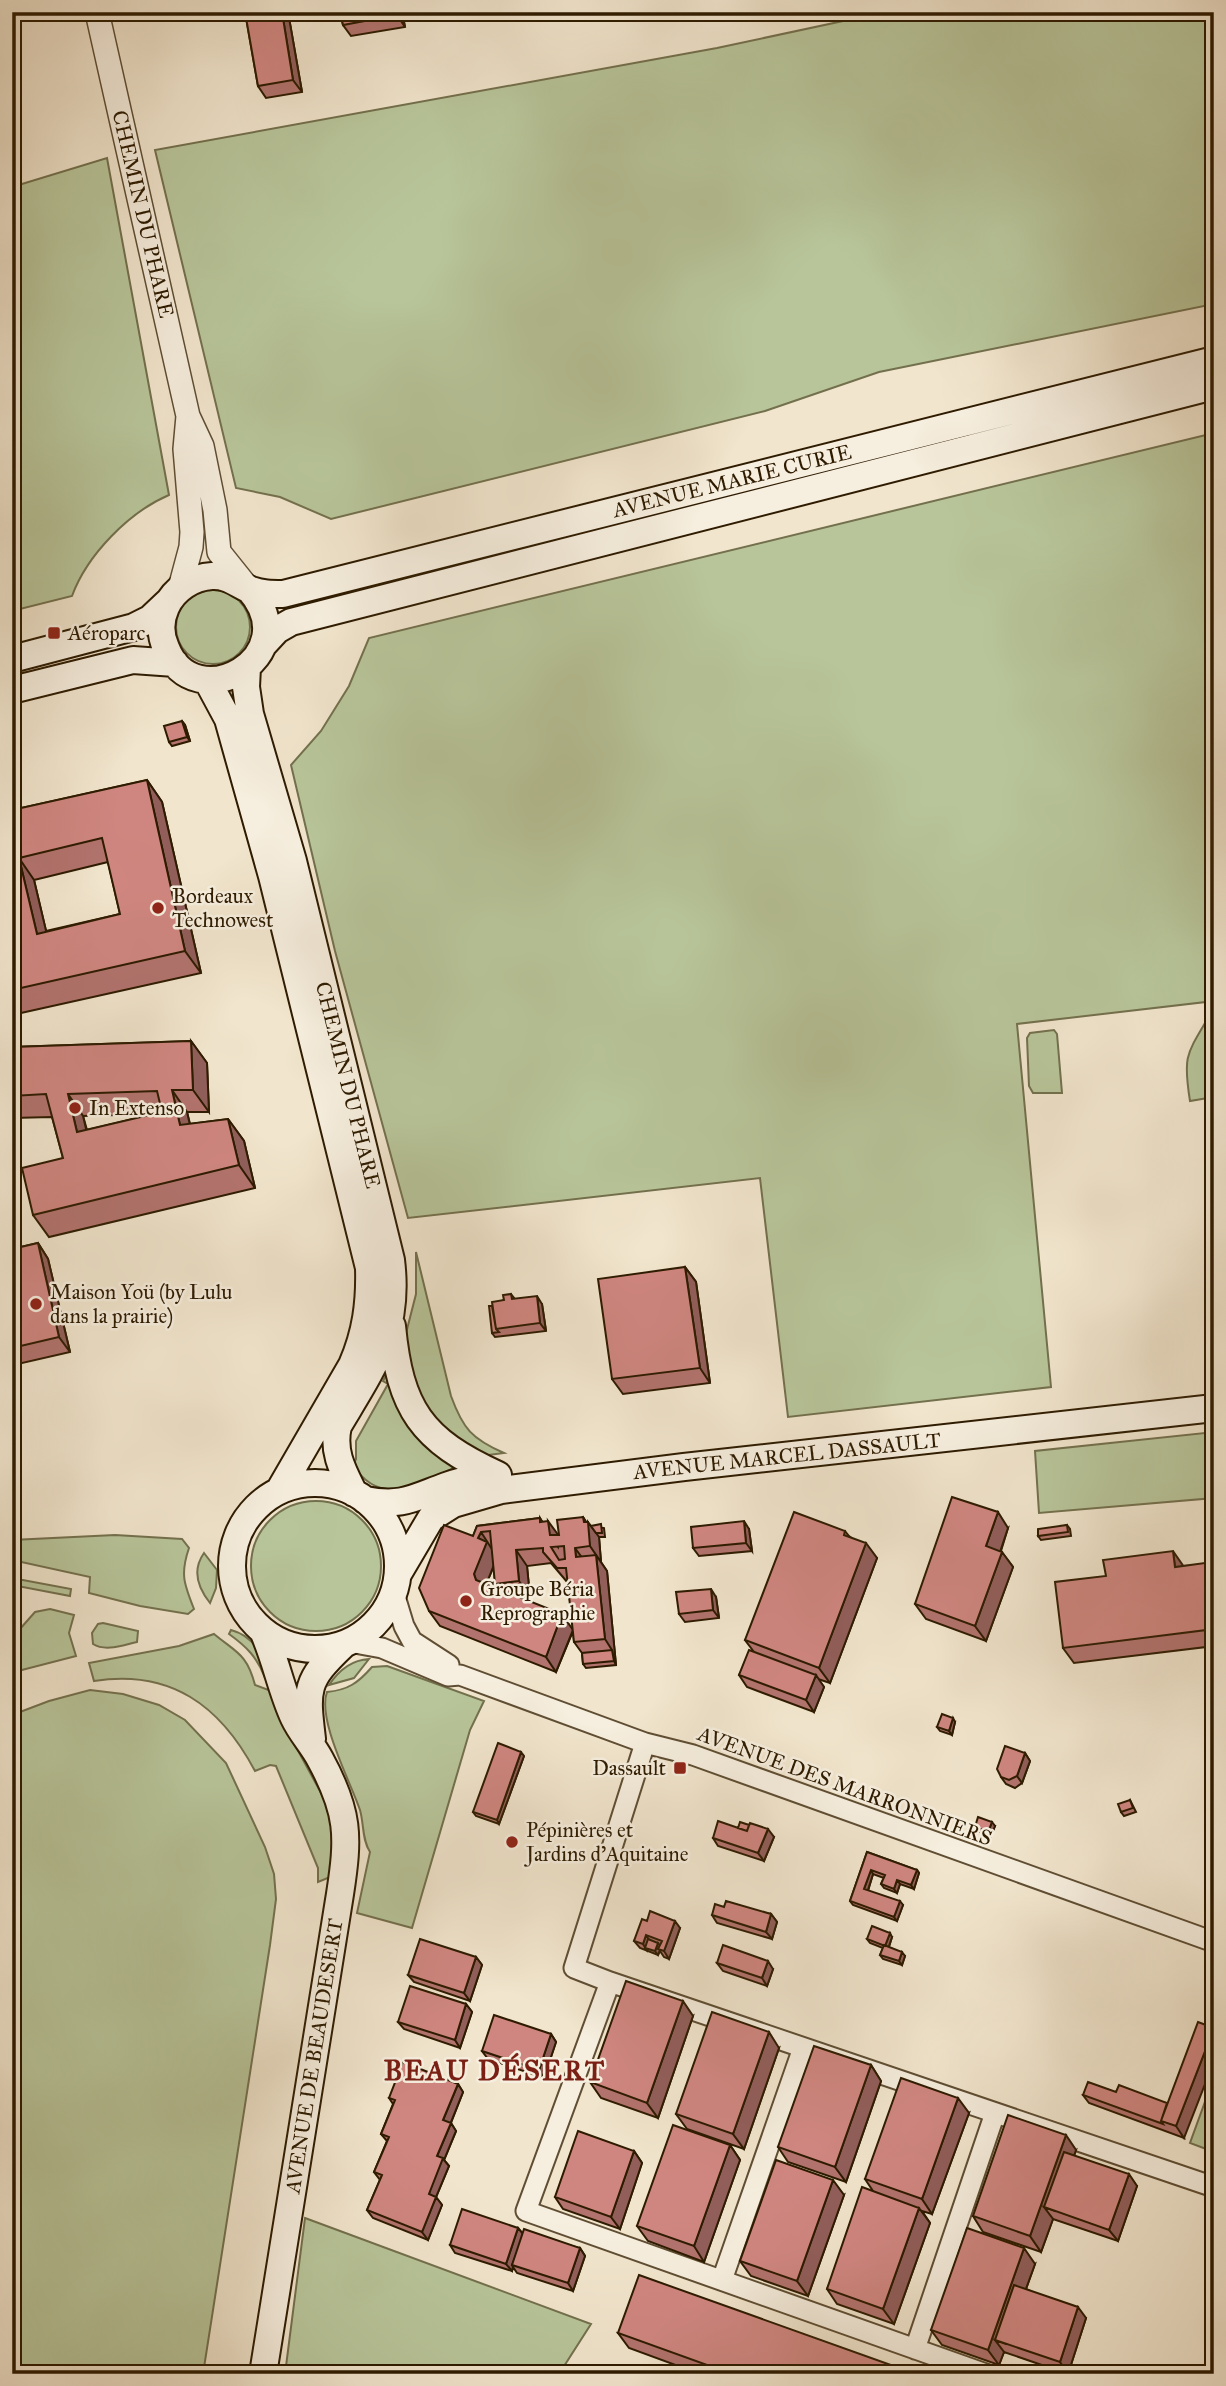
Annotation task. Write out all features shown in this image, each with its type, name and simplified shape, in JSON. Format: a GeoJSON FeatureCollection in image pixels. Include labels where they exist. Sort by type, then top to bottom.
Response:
{"type":"FeatureCollection","features":[{"type":"Feature","properties":{"kind":"main road","name":"AVENUE MARIE CURIE"},"geometry":{"type":"LineString","coordinates":[[249,589],[268,595],[283,594],[1214,360]]}},
{"type":"Feature","properties":{"kind":"main road","name":"AVENUE MARIE CURIE"},"geometry":{"type":"LineString","coordinates":[[264,644],[277,630],[291,622],[1214,386]]}},
{"type":"Feature","properties":{"kind":"main road"},"geometry":{"type":"LineString","coordinates":[[12,659],[134,627],[150,619],[174,595],[196,579],[215,575],[233,579],[257,598],[266,620],[264,644],[255,660],[225,679],[207,680],[189,674],[175,663],[163,640],[163,614],[174,595]]}},
{"type":"Feature","properties":{"kind":"main road"},"geometry":{"type":"LineString","coordinates":[[12,690],[133,660],[175,663]]}},
{"type":"Feature","properties":{"kind":"main road","name":"CHEMIN DU PHARE"},"geometry":{"type":"LineString","coordinates":[[247,667],[246,687],[250,714],[293,861],[391,1260],[394,1289],[391,1317],[383,1348],[338,1426],[335,1439],[339,1462],[360,1497]]}},
{"type":"Feature","properties":{"kind":"main road","name":"CHEMIN DU PHARE"},"geometry":{"type":"LineString","coordinates":[[207,680],[228,719],[272,876],[369,1268],[370,1295],[361,1344],[352,1365],[279,1491]]}},
{"type":"Feature","properties":{"kind":"main road"},"geometry":{"type":"LineString","coordinates":[[391,1317],[398,1373],[416,1415],[434,1437],[474,1464],[498,1475]]}},
{"type":"Feature","properties":{"kind":"main road","name":"AVENUE MARCEL DASSAULT"},"geometry":{"type":"LineString","coordinates":[[396,1584],[431,1518],[453,1504],[501,1490],[1168,1405],[1214,1390]]}},
{"type":"Feature","properties":{"kind":"main road","name":"AVENUE MARCEL DASSAULT"},"geometry":{"type":"LineString","coordinates":[[360,1497],[397,1504],[447,1485],[498,1475],[1168,1405],[1214,1408]]}},
{"type":"Feature","properties":{"kind":"main road"},"geometry":{"type":"LineString","coordinates":[[312,1744],[307,1697],[310,1684],[317,1672],[346,1643],[377,1622],[396,1584],[396,1546],[385,1521],[360,1497],[336,1486],[317,1483],[279,1491],[246,1518],[238,1533],[232,1557],[232,1577],[236,1594],[244,1611],[263,1632],[281,1642],[301,1648],[322,1649],[346,1643]]}},
{"type":"Feature","properties":{"kind":"main road"},"geometry":{"type":"LineString","coordinates":[[263,1632],[277,1665],[280,1685],[289,1707],[300,1730],[312,1744]]}},
{"type":"Feature","properties":{"kind":"main road","name":"AVENUE DE BEAUDESERT"},"geometry":{"type":"LineString","coordinates":[[263,2374],[345,1861],[345,1818],[312,1744]]}},
{"type":"Feature","properties":{"kind":"street","name":"CHEMIN DU PHARE"},"geometry":{"type":"LineString","coordinates":[[97,12],[188,416],[202,446],[215,510],[219,552],[249,589]]}},
{"type":"Feature","properties":{"kind":"street","name":"CHEMIN DU PHARE"},"geometry":{"type":"LineString","coordinates":[[174,595],[191,540],[185,449],[188,416]]}},
{"type":"Feature","properties":{"kind":"street","name":"AVENUE DES MARRONNIERS"},"geometry":{"type":"LineString","coordinates":[[396,1584],[404,1626],[412,1642],[460,1675],[645,1743],[693,1755],[1214,1942]]}},
{"type":"Feature","properties":{"kind":"street","name":"AVENUE DES MARRONNIERS"},"geometry":{"type":"LineString","coordinates":[[346,1643],[382,1648],[448,1676],[460,1675]]}},
{"type":"Feature","properties":{"kind":"street"},"geometry":{"type":"LineString","coordinates":[[645,1743],[574,1968],[1214,2187]]}},
{"type":"Feature","properties":{"kind":"street"},"geometry":{"type":"LineString","coordinates":[[610,1982],[526,2211],[986,2374]]}},
{"type":"Feature","properties":{"kind":"street"},"geometry":{"type":"LineString","coordinates":[[722,2280],[803,2048]]}},
{"type":"Feature","properties":{"kind":"street"},"geometry":{"type":"LineString","coordinates":[[915,2349],[995,2113]]}},
{"type":"Feature","properties":{"kind":"green space"},"geometry":{"type":"Polygon","coordinates":[[[885,12],[1214,12],[1214,304],[879,372],[765,411],[331,519],[280,497],[236,488],[155,150],[717,48],[885,12]]]}},
{"type":"Feature","properties":{"kind":"green space"},"geometry":{"type":"Polygon","coordinates":[[[107,158],[169,495],[139,512],[111,536],[88,565],[72,596],[12,611],[12,187],[107,158]]]}},
{"type":"Feature","properties":{"kind":"green space"},"geometry":{"type":"Polygon","coordinates":[[[1214,433],[1214,1001],[1017,1024],[1051,1387],[788,1417],[760,1178],[408,1218],[335,951],[291,765],[321,731],[349,686],[369,638],[1214,433]]]}},
{"type":"Feature","properties":{"kind":"green space"},"geometry":{"type":"Polygon","coordinates":[[[213,590],[227,593],[239,601],[247,613],[250,627],[247,641],[239,653],[227,661],[213,664],[199,661],[187,653],[179,641],[176,627],[179,613],[187,601],[199,593],[213,590]]]}},
{"type":"Feature","properties":{"kind":"green space"},"geometry":{"type":"Polygon","coordinates":[[[1214,1017],[1214,1097],[1190,1101],[1188,1057],[1208,1018],[1214,1017]]]}},
{"type":"Feature","properties":{"kind":"green space"},"geometry":{"type":"Polygon","coordinates":[[[1054,1030],[1057,1034],[1062,1093],[1033,1093],[1029,1086],[1027,1038],[1030,1033],[1054,1030]]]}},
{"type":"Feature","properties":{"kind":"green space"},"geometry":{"type":"Polygon","coordinates":[[[416,1252],[455,1407],[476,1438],[504,1453],[473,1457],[433,1430],[402,1349],[416,1294],[416,1252]]]}},
{"type":"Feature","properties":{"kind":"green space"},"geometry":{"type":"Polygon","coordinates":[[[390,1367],[456,1467],[401,1489],[376,1486],[364,1478],[353,1465],[356,1459],[356,1441],[388,1384],[383,1381],[390,1367]]]}},
{"type":"Feature","properties":{"kind":"green space"},"geometry":{"type":"Polygon","coordinates":[[[1214,1432],[1214,1498],[1039,1513],[1035,1451],[1214,1432]]]}},
{"type":"Feature","properties":{"kind":"green space"},"geometry":{"type":"Polygon","coordinates":[[[316,1501],[341,1506],[362,1520],[376,1541],[381,1566],[376,1591],[362,1612],[341,1626],[316,1631],[291,1626],[270,1612],[256,1591],[251,1566],[256,1541],[270,1520],[291,1506],[316,1501]]]}},
{"type":"Feature","properties":{"kind":"green space"},"geometry":{"type":"Polygon","coordinates":[[[115,1535],[182,1539],[189,1548],[184,1579],[194,1609],[188,1614],[140,1606],[89,1593],[90,1577],[12,1560],[12,1540],[115,1535]]]}},
{"type":"Feature","properties":{"kind":"green space"},"geometry":{"type":"Polygon","coordinates":[[[204,1553],[217,1570],[216,1588],[210,1603],[202,1591],[197,1572],[204,1553]]]}},
{"type":"Feature","properties":{"kind":"green space"},"geometry":{"type":"Polygon","coordinates":[[[12,1578],[71,1589],[70,1596],[12,1585],[12,1578]]]}},
{"type":"Feature","properties":{"kind":"green space"},"geometry":{"type":"Polygon","coordinates":[[[50,1609],[74,1615],[69,1633],[76,1656],[22,1670],[12,1668],[12,1638],[35,1612],[50,1609]]]}},
{"type":"Feature","properties":{"kind":"green space"},"geometry":{"type":"Polygon","coordinates":[[[98,1624],[138,1631],[137,1642],[109,1648],[93,1644],[92,1633],[98,1624]]]}},
{"type":"Feature","properties":{"kind":"green space"},"geometry":{"type":"Polygon","coordinates":[[[231,1630],[252,1642],[272,1678],[265,1678],[251,1653],[229,1634],[231,1630]]]}},
{"type":"Feature","properties":{"kind":"green space"},"geometry":{"type":"Polygon","coordinates":[[[214,1634],[245,1660],[255,1685],[274,1692],[289,1734],[327,1804],[333,1823],[335,1875],[318,1882],[318,1868],[276,1766],[270,1765],[255,1771],[226,1727],[209,1710],[169,1687],[146,1681],[94,1681],[89,1663],[179,1646],[214,1634]]]}},
{"type":"Feature","properties":{"kind":"green space"},"geometry":{"type":"Polygon","coordinates":[[[369,1659],[354,1678],[329,1685],[346,1667],[369,1659]]]}},
{"type":"Feature","properties":{"kind":"green space"},"geometry":{"type":"Polygon","coordinates":[[[387,1666],[484,1701],[470,1730],[412,1928],[357,1913],[370,1852],[364,1837],[360,1810],[330,1734],[325,1704],[327,1692],[352,1685],[372,1667],[387,1666]]]}},
{"type":"Feature","properties":{"kind":"green space"},"geometry":{"type":"Polygon","coordinates":[[[90,1690],[123,1694],[159,1705],[185,1720],[226,1763],[265,1847],[274,1874],[276,1899],[270,1945],[203,2374],[12,2374],[12,1715],[90,1690]]]}},
{"type":"Feature","properties":{"kind":"green space"},"geometry":{"type":"Polygon","coordinates":[[[1214,2077],[1214,2152],[1190,2143],[1214,2077]]]}},
{"type":"Feature","properties":{"kind":"green space"},"geometry":{"type":"Polygon","coordinates":[[[305,2218],[591,2324],[559,2374],[285,2374],[305,2218]]]}},
{"type":"Feature","properties":{"kind":"building"},"geometry":{"type":"Polygon","coordinates":[[[245,12],[282,12],[293,80],[258,86],[245,12]]]}},
{"type":"Feature","properties":{"kind":"building"},"geometry":{"type":"Polygon","coordinates":[[[340,12],[396,12],[397,15],[343,25],[340,12]]]}},
{"type":"Feature","properties":{"kind":"building"},"geometry":{"type":"Polygon","coordinates":[[[182,721],[187,737],[169,742],[164,726],[182,721]]]}},
{"type":"Feature","properties":{"kind":"building","name":"Bordeaux Technowest"},"geometry":{"type":"Polygon","coordinates":[[[147,780],[185,951],[12,990],[12,810],[147,780]],[[102,838],[19,858],[37,934],[120,914],[102,838]]]}},
{"type":"Feature","properties":{"kind":"building"},"geometry":{"type":"Polygon","coordinates":[[[191,1041],[193,1090],[172,1090],[180,1125],[228,1119],[239,1165],[33,1215],[22,1168],[63,1158],[46,1094],[12,1096],[12,1047],[191,1041]],[[157,1091],[68,1094],[77,1132],[162,1112],[157,1091]]]}},
{"type":"Feature","properties":{"kind":"building"},"geometry":{"type":"Polygon","coordinates":[[[1214,1097],[1214,1126],[1210,1127],[1207,1098],[1214,1097]]]}},
{"type":"Feature","properties":{"kind":"building","name":"Maison Yoü (by Lulu dans la prairie)"},"geometry":{"type":"Polygon","coordinates":[[[38,1243],[59,1337],[12,1348],[12,1249],[38,1243]]]}},
{"type":"Feature","properties":{"kind":"building"},"geometry":{"type":"Polygon","coordinates":[[[685,1267],[700,1368],[612,1379],[598,1279],[685,1267]]]}},
{"type":"Feature","properties":{"kind":"building"},"geometry":{"type":"Polygon","coordinates":[[[511,1294],[512,1299],[537,1296],[540,1323],[496,1329],[492,1302],[504,1300],[503,1295],[511,1294]]]}},
{"type":"Feature","properties":{"kind":"building"},"geometry":{"type":"Polygon","coordinates":[[[489,1306],[492,1306],[496,1329],[499,1332],[492,1333],[489,1306]]]}},
{"type":"Feature","properties":{"kind":"building"},"geometry":{"type":"Polygon","coordinates":[[[952,1497],[998,1512],[986,1546],[1002,1552],[975,1626],[915,1604],[952,1497]]]}},
{"type":"Feature","properties":{"kind":"building"},"geometry":{"type":"Polygon","coordinates":[[[794,1512],[845,1531],[844,1535],[866,1543],[819,1668],[745,1640],[794,1512]]]}},
{"type":"Feature","properties":{"kind":"building","name":"Groupe Béria Reprographie"},"geometry":{"type":"Polygon","coordinates":[[[583,1517],[584,1522],[588,1522],[590,1546],[575,1548],[576,1557],[596,1555],[605,1639],[574,1642],[566,1568],[557,1568],[543,1552],[543,1548],[516,1550],[519,1581],[495,1584],[490,1531],[481,1532],[478,1538],[487,1542],[474,1574],[476,1580],[562,1614],[546,1657],[429,1611],[419,1588],[444,1525],[473,1536],[477,1526],[540,1518],[540,1522],[548,1521],[550,1535],[559,1535],[557,1520],[583,1517]],[[564,1546],[551,1547],[559,1560],[565,1559],[564,1546]]]}},
{"type":"Feature","properties":{"kind":"building"},"geometry":{"type":"Polygon","coordinates":[[[744,1521],[746,1543],[693,1548],[691,1527],[744,1521]]]}},
{"type":"Feature","properties":{"kind":"building"},"geometry":{"type":"Polygon","coordinates":[[[601,1524],[602,1533],[596,1533],[591,1526],[601,1524]]]}},
{"type":"Feature","properties":{"kind":"building"},"geometry":{"type":"Polygon","coordinates":[[[1067,1525],[1068,1532],[1038,1536],[1038,1529],[1067,1525]]]}},
{"type":"Feature","properties":{"kind":"building"},"geometry":{"type":"Polygon","coordinates":[[[1173,1551],[1175,1567],[1212,1562],[1214,1629],[1063,1648],[1055,1582],[1106,1576],[1103,1560],[1173,1551]]]}},
{"type":"Feature","properties":{"kind":"building"},"geometry":{"type":"Polygon","coordinates":[[[711,1589],[713,1610],[679,1614],[676,1592],[711,1589]]]}},
{"type":"Feature","properties":{"kind":"building"},"geometry":{"type":"Polygon","coordinates":[[[612,1650],[614,1661],[583,1664],[582,1653],[612,1650]]]}},
{"type":"Feature","properties":{"kind":"building"},"geometry":{"type":"Polygon","coordinates":[[[749,1650],[816,1675],[806,1700],[739,1675],[749,1650]]]}},
{"type":"Feature","properties":{"kind":"building"},"geometry":{"type":"Polygon","coordinates":[[[942,1714],[953,1718],[949,1731],[937,1727],[942,1714]]]}},
{"type":"Feature","properties":{"kind":"building"},"geometry":{"type":"Polygon","coordinates":[[[498,1743],[521,1752],[497,1820],[473,1812],[498,1743]]]}},
{"type":"Feature","properties":{"kind":"building"},"geometry":{"type":"Polygon","coordinates":[[[1005,1746],[1025,1753],[1017,1776],[1009,1780],[1001,1777],[997,1769],[1005,1746]]]}},
{"type":"Feature","properties":{"kind":"building"},"geometry":{"type":"Polygon","coordinates":[[[1130,1800],[1133,1808],[1121,1812],[1118,1804],[1130,1800]]]}},
{"type":"Feature","properties":{"kind":"building"},"geometry":{"type":"Polygon","coordinates":[[[978,1817],[992,1822],[988,1832],[975,1827],[978,1817]]]}},
{"type":"Feature","properties":{"kind":"building"},"geometry":{"type":"Polygon","coordinates":[[[718,1821],[747,1831],[750,1823],[768,1829],[758,1853],[713,1838],[718,1821]]]}},
{"type":"Feature","properties":{"kind":"building"},"geometry":{"type":"Polygon","coordinates":[[[740,1822],[749,1825],[747,1831],[738,1828],[740,1822]]]}},
{"type":"Feature","properties":{"kind":"building"},"geometry":{"type":"Polygon","coordinates":[[[867,1852],[917,1870],[911,1885],[897,1880],[894,1889],[881,1884],[885,1875],[871,1870],[864,1889],[900,1901],[894,1917],[850,1901],[867,1852]]]}},
{"type":"Feature","properties":{"kind":"building"},"geometry":{"type":"Polygon","coordinates":[[[726,1901],[771,1914],[766,1932],[712,1915],[715,1904],[724,1907],[726,1901]]]}},
{"type":"Feature","properties":{"kind":"building"},"geometry":{"type":"Polygon","coordinates":[[[650,1911],[675,1921],[664,1951],[658,1949],[662,1941],[646,1935],[643,1944],[634,1941],[642,1919],[647,1921],[650,1911]]]}},
{"type":"Feature","properties":{"kind":"building"},"geometry":{"type":"Polygon","coordinates":[[[872,1926],[890,1933],[885,1946],[867,1939],[872,1926]]]}},
{"type":"Feature","properties":{"kind":"building"},"geometry":{"type":"Polygon","coordinates":[[[420,1939],[476,1957],[464,1993],[408,1975],[420,1939]]]}},
{"type":"Feature","properties":{"kind":"building"},"geometry":{"type":"Polygon","coordinates":[[[648,1939],[658,1943],[655,1951],[645,1948],[648,1939]]]}},
{"type":"Feature","properties":{"kind":"building"},"geometry":{"type":"Polygon","coordinates":[[[723,1945],[768,1961],[762,1978],[717,1963],[723,1945]]]}},
{"type":"Feature","properties":{"kind":"building"},"geometry":{"type":"Polygon","coordinates":[[[884,1945],[902,1952],[899,1961],[880,1955],[884,1945]]]}},
{"type":"Feature","properties":{"kind":"building"},"geometry":{"type":"Polygon","coordinates":[[[626,1981],[683,2001],[647,2103],[590,2082],[626,1981]]]}},
{"type":"Feature","properties":{"kind":"building"},"geometry":{"type":"Polygon","coordinates":[[[410,1986],[466,2004],[455,2040],[398,2022],[410,1986]]]}},
{"type":"Feature","properties":{"kind":"building"},"geometry":{"type":"Polygon","coordinates":[[[712,2012],[769,2032],[733,2134],[676,2114],[712,2012]]]}},
{"type":"Feature","properties":{"kind":"building"},"geometry":{"type":"Polygon","coordinates":[[[494,2015],[551,2034],[539,2070],[482,2051],[494,2015]]]}},
{"type":"Feature","properties":{"kind":"building"},"geometry":{"type":"Polygon","coordinates":[[[1198,2022],[1214,2028],[1176,2126],[1161,2121],[1198,2022]]]}},
{"type":"Feature","properties":{"kind":"building"},"geometry":{"type":"Polygon","coordinates":[[[814,2046],[871,2065],[835,2167],[778,2147],[814,2046]]]}},
{"type":"Feature","properties":{"kind":"building"},"geometry":{"type":"Polygon","coordinates":[[[403,2062],[458,2084],[443,2120],[451,2123],[437,2156],[443,2158],[429,2194],[436,2197],[422,2232],[367,2210],[382,2175],[374,2172],[389,2137],[381,2134],[395,2100],[389,2098],[403,2062]]]}},
{"type":"Feature","properties":{"kind":"building"},"geometry":{"type":"Polygon","coordinates":[[[901,2078],[958,2098],[922,2199],[865,2179],[901,2078]]]}},
{"type":"Feature","properties":{"kind":"building"},"geometry":{"type":"Polygon","coordinates":[[[1088,2082],[1116,2092],[1119,2085],[1167,2103],[1161,2121],[1163,2124],[1083,2095],[1088,2082]]]}},
{"type":"Feature","properties":{"kind":"building"},"geometry":{"type":"Polygon","coordinates":[[[1008,2115],[1066,2135],[1030,2236],[973,2216],[1008,2115]]]}},
{"type":"Feature","properties":{"kind":"building"},"geometry":{"type":"Polygon","coordinates":[[[673,2125],[730,2145],[694,2246],[637,2226],[673,2125]]]}},
{"type":"Feature","properties":{"kind":"building"},"geometry":{"type":"Polygon","coordinates":[[[578,2131],[634,2151],[611,2217],[555,2197],[578,2131]]]}},
{"type":"Feature","properties":{"kind":"building"},"geometry":{"type":"Polygon","coordinates":[[[1064,2152],[1129,2174],[1109,2230],[1044,2207],[1064,2152]]]}},
{"type":"Feature","properties":{"kind":"building"},"geometry":{"type":"Polygon","coordinates":[[[776,2160],[833,2180],[797,2281],[740,2261],[776,2160]]]}},
{"type":"Feature","properties":{"kind":"building"},"geometry":{"type":"Polygon","coordinates":[[[862,2187],[919,2208],[883,2309],[827,2289],[862,2187]]]}},
{"type":"Feature","properties":{"kind":"building"},"geometry":{"type":"Polygon","coordinates":[[[462,2209],[518,2228],[506,2264],[450,2245],[462,2209]]]}},
{"type":"Feature","properties":{"kind":"building"},"geometry":{"type":"Polygon","coordinates":[[[967,2228],[1024,2248],[988,2350],[931,2330],[967,2228]]]}},
{"type":"Feature","properties":{"kind":"building"},"geometry":{"type":"Polygon","coordinates":[[[524,2229],[580,2248],[568,2283],[512,2265],[524,2229]]]}},
{"type":"Feature","properties":{"kind":"building"},"geometry":{"type":"Polygon","coordinates":[[[639,2275],[916,2374],[732,2374],[618,2333],[639,2275]]]}},
{"type":"Feature","properties":{"kind":"building"},"geometry":{"type":"Polygon","coordinates":[[[1014,2285],[1078,2307],[1060,2362],[995,2340],[1014,2285]]]}},
{"type":"Feature","properties":{"kind":"place","name":"Aéroparc"},"geometry":{"type":"Point","coordinates":[54,633]}},
{"type":"Feature","properties":{"kind":"place","name":"Bordeaux Technowest"},"geometry":{"type":"Point","coordinates":[158,908]}},
{"type":"Feature","properties":{"kind":"place","name":"In Extenso"},"geometry":{"type":"Point","coordinates":[75,1108]}},
{"type":"Feature","properties":{"kind":"place","name":"Maison Yoü (by Lulu dans la prairie)"},"geometry":{"type":"Point","coordinates":[36,1304]}},
{"type":"Feature","properties":{"kind":"place","name":"Groupe Béria Reprographie"},"geometry":{"type":"Point","coordinates":[466,1601]}},
{"type":"Feature","properties":{"kind":"place","name":"Dassault"},"geometry":{"type":"Point","coordinates":[680,1768]}},
{"type":"Feature","properties":{"kind":"place","name":"Pépinières et Jardins d'Aquitaine"},"geometry":{"type":"Point","coordinates":[512,1842]}},
{"type":"Feature","properties":{"kind":"district","name":"BEAU DÉSERT"},"geometry":{"type":"Point","coordinates":[495,2070]}}]}
